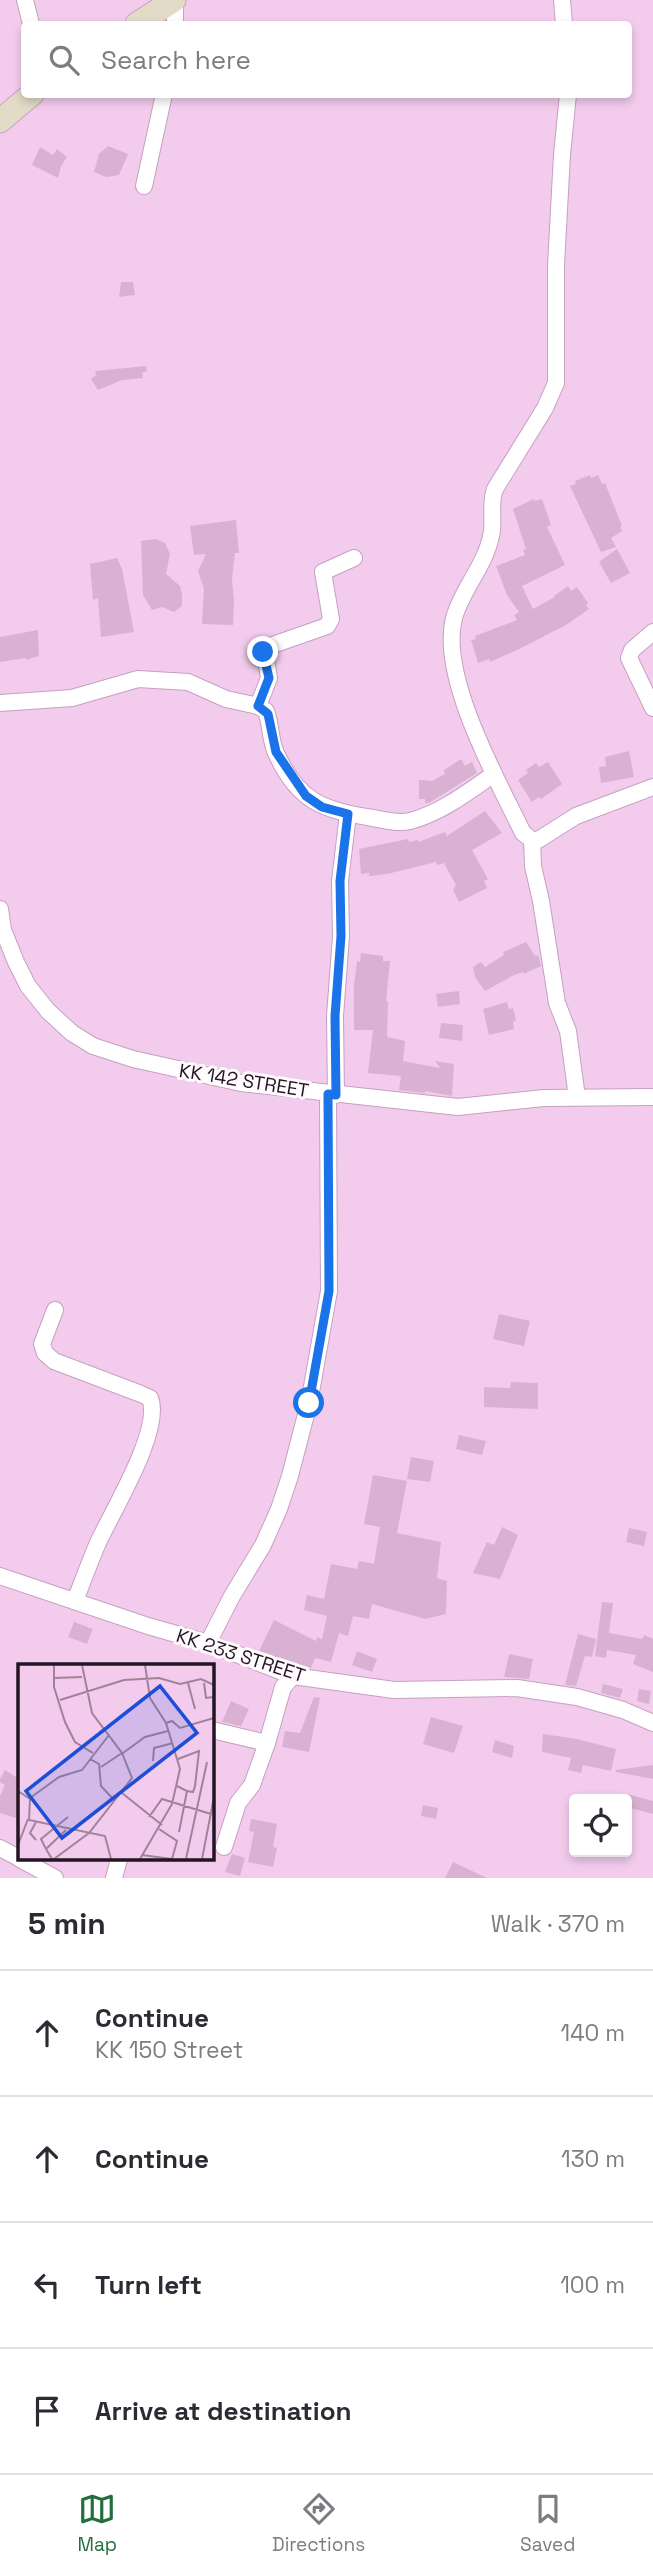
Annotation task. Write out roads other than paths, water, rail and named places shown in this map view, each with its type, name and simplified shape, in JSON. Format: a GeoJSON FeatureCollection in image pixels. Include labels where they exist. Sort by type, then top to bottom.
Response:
{"type":"FeatureCollection","features":[{"type":"Feature","properties":{"kind":"main road"},"geometry":{"type":"LineString","coordinates":[[142,21],[175,0]]}},
{"type":"Feature","properties":{"kind":"main road"},"geometry":{"type":"LineString","coordinates":[[0,121],[28,98]]}},
{"type":"Feature","properties":{"kind":"street"},"geometry":{"type":"LineString","coordinates":[[25,0],[30,21]]}},
{"type":"Feature","properties":{"kind":"street"},"geometry":{"type":"LineString","coordinates":[[175,0],[175,21]]}},
{"type":"Feature","properties":{"kind":"street"},"geometry":{"type":"LineString","coordinates":[[562,0],[564,21]]}},
{"type":"Feature","properties":{"kind":"street"},"geometry":{"type":"LineString","coordinates":[[144,186],[163,98]]}},
{"type":"Feature","properties":{"kind":"street"},"geometry":{"type":"LineString","coordinates":[[568,98],[556,265],[556,383],[545,408],[492,496],[492,535],[457,608],[452,634],[453,657],[466,708],[494,774],[523,833],[532,840],[538,840],[576,816],[653,788]]}},
{"type":"Feature","properties":{"kind":"street"},"geometry":{"type":"LineString","coordinates":[[258,706],[269,678],[264,648],[327,626],[331,619],[323,572],[354,558]]}},
{"type":"Feature","properties":{"kind":"street"},"geometry":{"type":"LineString","coordinates":[[653,632],[632,650],[629,658],[653,708]]}},
{"type":"Feature","properties":{"kind":"street"},"geometry":{"type":"LineString","coordinates":[[0,704],[72,698],[138,679],[188,682],[226,699],[258,706],[268,714],[276,752],[306,796],[322,807],[348,814],[407,822],[439,810],[494,774]]}},
{"type":"Feature","properties":{"kind":"street"},"geometry":{"type":"LineString","coordinates":[[208,1643],[263,1545],[279,1509],[309,1403],[329,1291],[332,1094],[341,936],[340,881],[348,814]]}},
{"type":"Feature","properties":{"kind":"street"},"geometry":{"type":"LineString","coordinates":[[532,840],[533,866],[557,1003],[568,1031],[577,1097]]}},
{"type":"Feature","properties":{"kind":"street","name":"KK 142 STREET"},"geometry":{"type":"LineString","coordinates":[[0,909],[3,930],[28,986],[48,1011],[72,1033],[93,1046],[133,1059],[205,1076],[332,1094],[458,1107],[577,1097],[653,1097]]}},
{"type":"Feature","properties":{"kind":"street"},"geometry":{"type":"LineString","coordinates":[[55,1310],[42,1344],[45,1353],[54,1361],[142,1394],[150,1398],[153,1405],[151,1424],[139,1460],[97,1544],[75,1601]]}},
{"type":"Feature","properties":{"kind":"street","name":"KK 233 STREET"},"geometry":{"type":"LineString","coordinates":[[0,1576],[208,1643],[293,1676],[394,1690],[517,1688],[577,1697],[623,1710],[653,1723]]}},
{"type":"Feature","properties":{"kind":"street"},"geometry":{"type":"LineString","coordinates":[[224,1847],[238,1802],[252,1785],[283,1686],[293,1676]]}},
{"type":"Feature","properties":{"kind":"street"},"geometry":{"type":"LineString","coordinates":[[214,1731],[267,1744]]}},
{"type":"Feature","properties":{"kind":"street"},"geometry":{"type":"LineString","coordinates":[[0,1848],[18,1857]]}},
{"type":"Feature","properties":{"kind":"street"},"geometry":{"type":"LineString","coordinates":[[24,1860],[55,1878]]}},
{"type":"Feature","properties":{"kind":"street"},"geometry":{"type":"LineString","coordinates":[[114,1878],[119,1860]]}}]}
